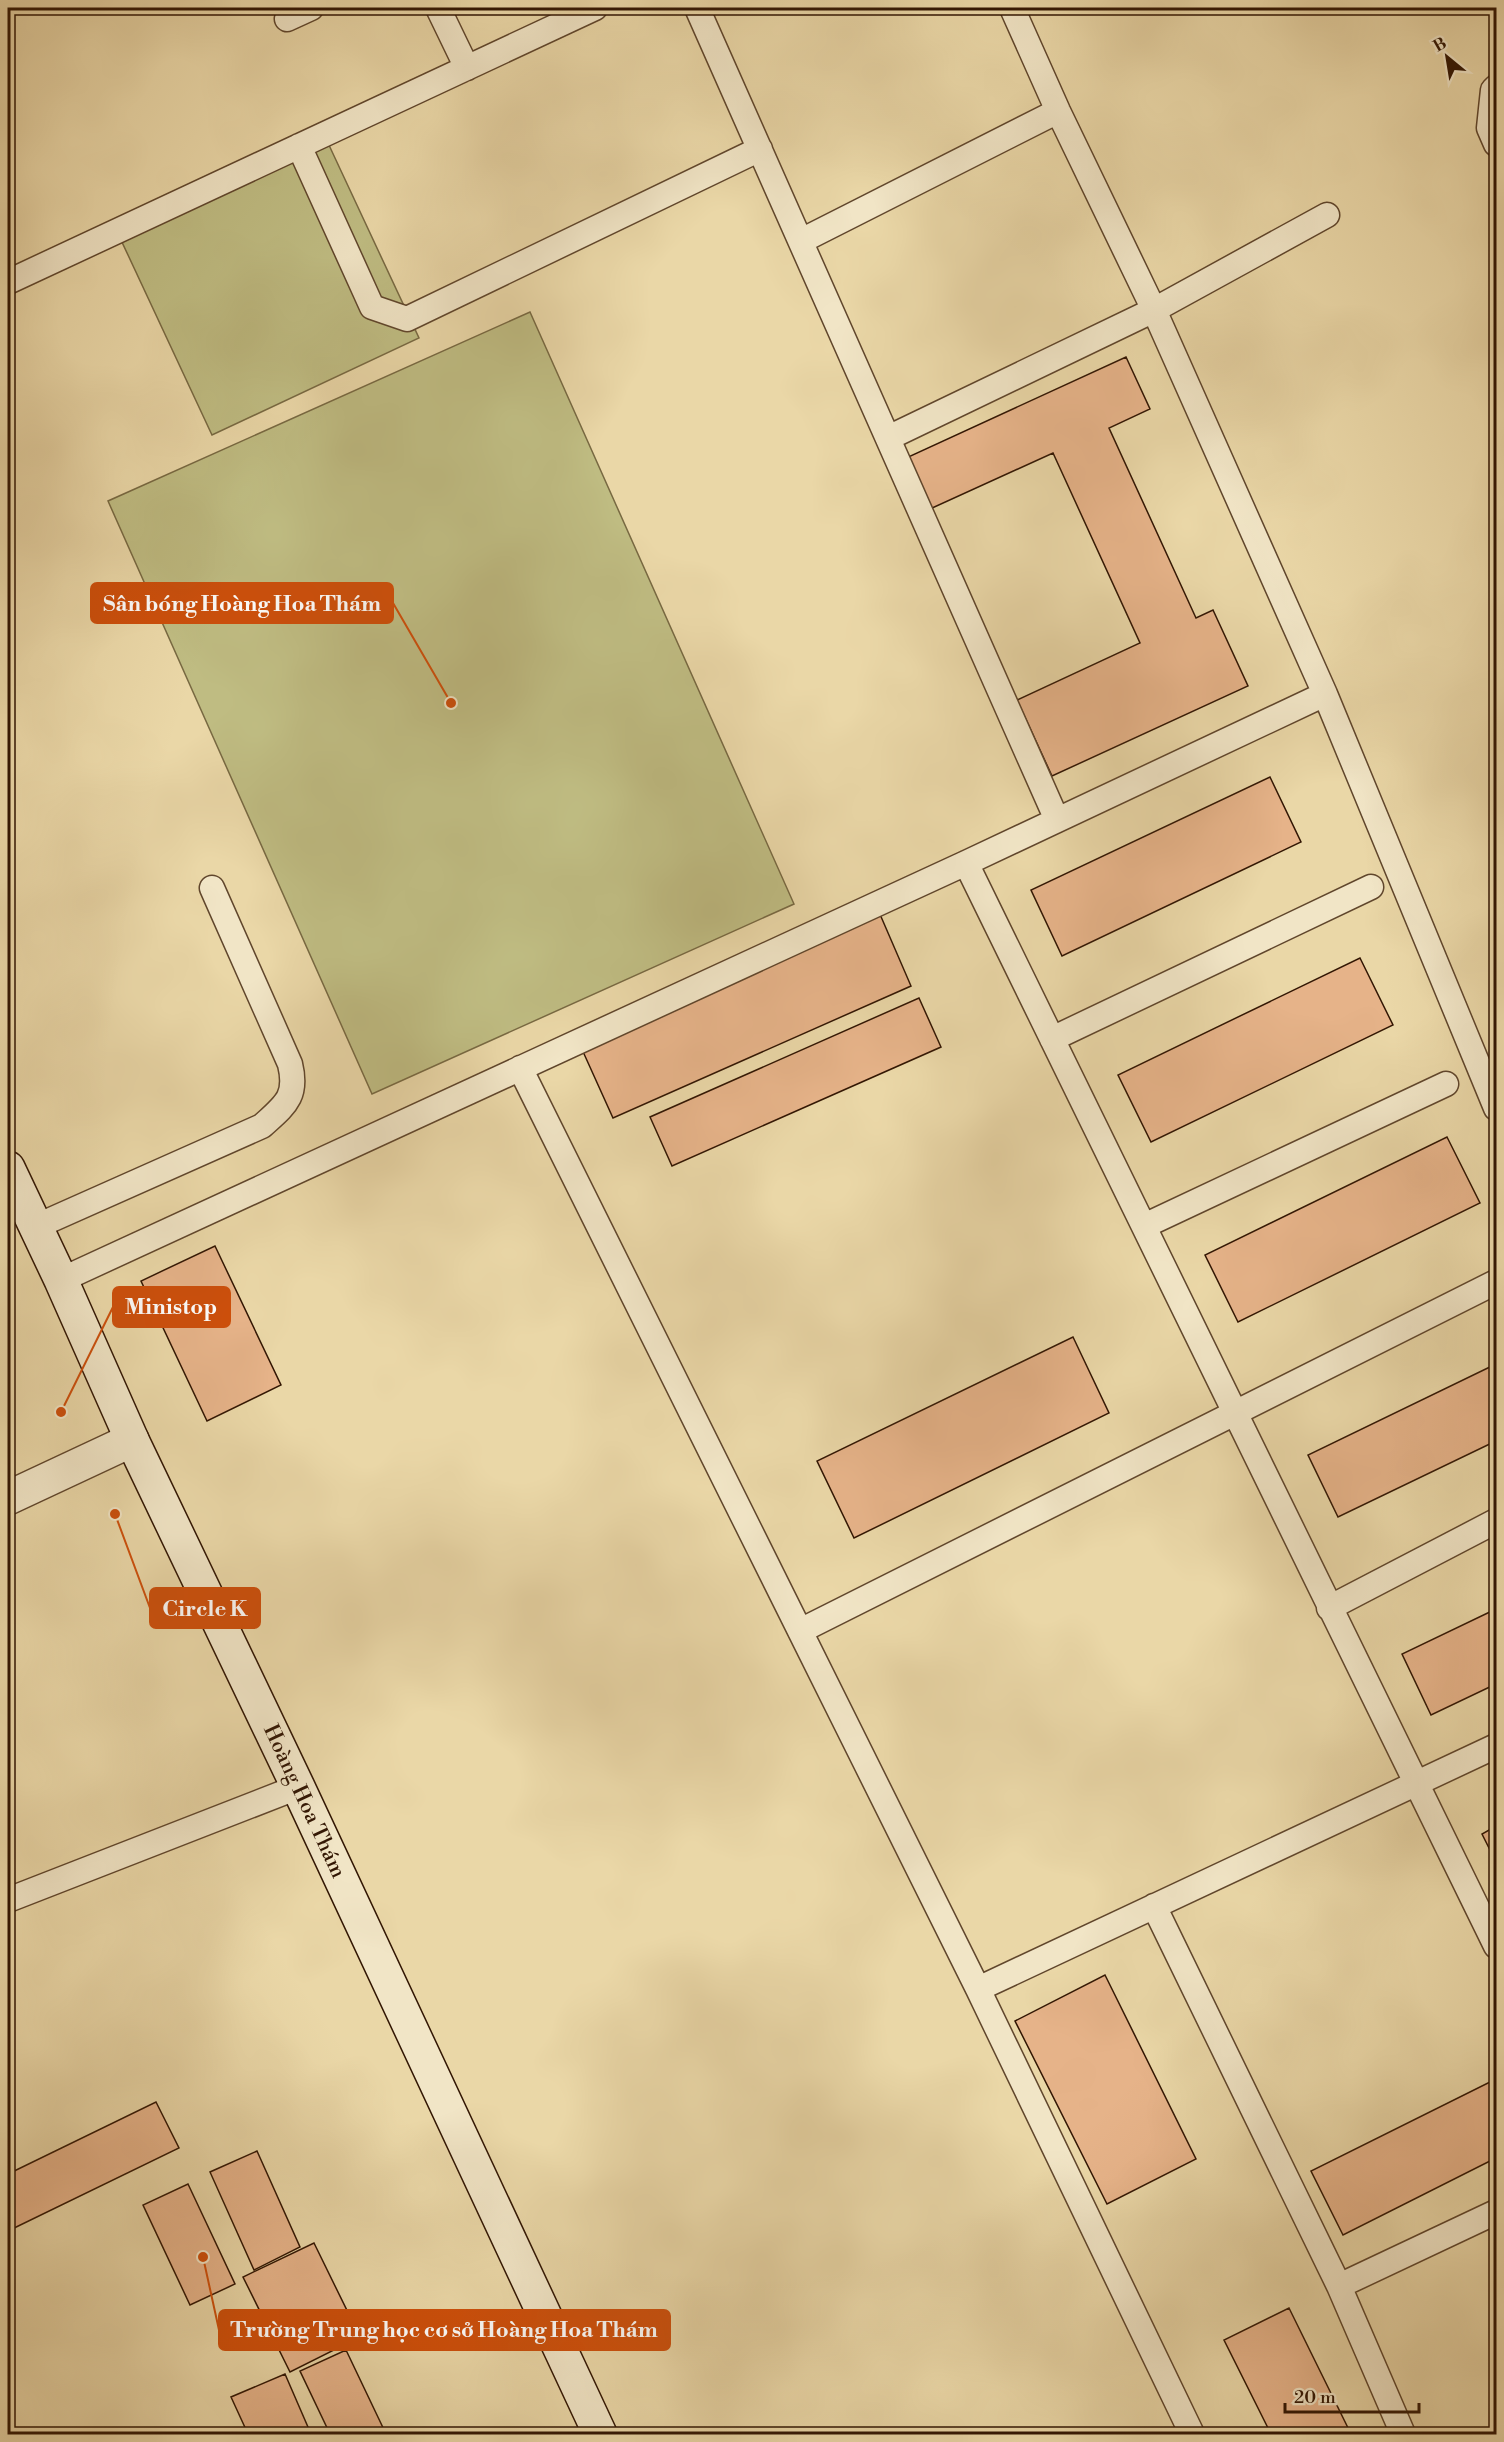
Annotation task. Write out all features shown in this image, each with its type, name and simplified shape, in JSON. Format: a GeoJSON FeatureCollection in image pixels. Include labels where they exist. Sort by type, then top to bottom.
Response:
{"type":"FeatureCollection","features":[{"type":"Feature","properties":{"kind":"main road","name":"Hoàng Hoa Thám"},"geometry":{"type":"LineString","coordinates":[[8,1168],[132,1440],[298,1786],[600,2434]]}},
{"type":"Feature","properties":{"kind":"main road"},"geometry":{"type":"LineString","coordinates":[[8,1498],[132,1440]]}},
{"type":"Feature","properties":{"kind":"lane"},"geometry":{"type":"LineString","coordinates":[[287,19],[311,8]]}},
{"type":"Feature","properties":{"kind":"lane"},"geometry":{"type":"LineString","coordinates":[[438,8],[466,68]]}},
{"type":"Feature","properties":{"kind":"lane"},"geometry":{"type":"LineString","coordinates":[[8,282],[595,8]]}},
{"type":"Feature","properties":{"kind":"lane"},"geometry":{"type":"LineString","coordinates":[[697,8],[1057,820]]}},
{"type":"Feature","properties":{"kind":"lane"},"geometry":{"type":"LineString","coordinates":[[1012,8],[1058,111],[1154,310],[1325,694],[1497,1108]]}},
{"type":"Feature","properties":{"kind":"lane"},"geometry":{"type":"LineString","coordinates":[[1497,87],[1493,90],[1489,128],[1497,144]]}},
{"type":"Feature","properties":{"kind":"lane"},"geometry":{"type":"LineString","coordinates":[[801,241],[1058,111]]}},
{"type":"Feature","properties":{"kind":"lane"},"geometry":{"type":"LineString","coordinates":[[299,146],[372,307],[407,320],[760,149]]}},
{"type":"Feature","properties":{"kind":"lane"},"geometry":{"type":"LineString","coordinates":[[888,438],[1154,310],[1327,215]]}},
{"type":"Feature","properties":{"kind":"lane"},"geometry":{"type":"LineString","coordinates":[[61,1280],[966,863],[1325,694]]}},
{"type":"Feature","properties":{"kind":"lane"},"geometry":{"type":"LineString","coordinates":[[966,863],[1329,1608],[1497,1946]]}},
{"type":"Feature","properties":{"kind":"lane"},"geometry":{"type":"LineString","coordinates":[[1052,1039],[1371,887]]}},
{"type":"Feature","properties":{"kind":"lane"},"geometry":{"type":"LineString","coordinates":[[35,1227],[262,1126],[291,1098],[294,1078],[290,1064],[212,888]]}},
{"type":"Feature","properties":{"kind":"lane"},"geometry":{"type":"LineString","coordinates":[[520,1068],[978,1989],[1192,2434]]}},
{"type":"Feature","properties":{"kind":"lane"},"geometry":{"type":"LineString","coordinates":[[1144,1226],[1446,1084]]}},
{"type":"Feature","properties":{"kind":"lane"},"geometry":{"type":"LineString","coordinates":[[800,1631],[1497,1282]]}},
{"type":"Feature","properties":{"kind":"lane"},"geometry":{"type":"LineString","coordinates":[[1329,1608],[1497,1521]]}},
{"type":"Feature","properties":{"kind":"lane"},"geometry":{"type":"LineString","coordinates":[[978,1989],[1497,1746]]}},
{"type":"Feature","properties":{"kind":"lane"},"geometry":{"type":"LineString","coordinates":[[8,1900],[298,1786]]}},
{"type":"Feature","properties":{"kind":"lane"},"geometry":{"type":"LineString","coordinates":[[1154,1906],[1339,2286],[1403,2434]]}},
{"type":"Feature","properties":{"kind":"lane"},"geometry":{"type":"LineString","coordinates":[[1339,2286],[1497,2212]]}},
{"type":"Feature","properties":{"kind":"shaded area"},"geometry":{"type":"Polygon","coordinates":[[[328,143],[419,338],[212,435],[121,240],[328,143]]]}},
{"type":"Feature","properties":{"kind":"shaded area"},"geometry":{"type":"Polygon","coordinates":[[[530,312],[794,904],[372,1094],[108,501],[530,312]]]}},
{"type":"Feature","properties":{"kind":"building"},"geometry":{"type":"Polygon","coordinates":[[[1126,357],[1150,409],[1109,428],[1196,618],[1213,610],[1248,686],[1052,776],[1017,700],[1140,643],[1053,453],[930,509],[906,458],[1126,357]]]}},
{"type":"Feature","properties":{"kind":"building"},"geometry":{"type":"Polygon","coordinates":[[[1270,777],[1301,842],[1062,956],[1031,890],[1270,777]]]}},
{"type":"Feature","properties":{"kind":"building"},"geometry":{"type":"Polygon","coordinates":[[[879,912],[911,986],[613,1118],[580,1045],[879,912]]]}},
{"type":"Feature","properties":{"kind":"building"},"geometry":{"type":"Polygon","coordinates":[[[1360,958],[1393,1025],[1151,1142],[1118,1075],[1360,958]]]}},
{"type":"Feature","properties":{"kind":"building"},"geometry":{"type":"Polygon","coordinates":[[[919,998],[941,1047],[672,1166],[650,1117],[919,998]]]}},
{"type":"Feature","properties":{"kind":"building"},"geometry":{"type":"Polygon","coordinates":[[[1447,1137],[1480,1203],[1238,1322],[1205,1255],[1447,1137]]]}},
{"type":"Feature","properties":{"kind":"building"},"geometry":{"type":"Polygon","coordinates":[[[215,1246],[281,1385],[207,1421],[141,1281],[215,1246]]]}},
{"type":"Feature","properties":{"kind":"building"},"geometry":{"type":"Polygon","coordinates":[[[1073,1337],[1109,1413],[854,1538],[817,1461],[1073,1337]]]}},
{"type":"Feature","properties":{"kind":"building"},"geometry":{"type":"Polygon","coordinates":[[[1496,1364],[1496,1441],[1338,1517],[1308,1455],[1496,1364]]]}},
{"type":"Feature","properties":{"kind":"building"},"geometry":{"type":"Polygon","coordinates":[[[1496,1609],[1496,1684],[1431,1715],[1402,1654],[1496,1609]]]}},
{"type":"Feature","properties":{"kind":"building"},"geometry":{"type":"Polygon","coordinates":[[[1496,1826],[1496,1862],[1482,1834],[1496,1826]]]}},
{"type":"Feature","properties":{"kind":"building"},"geometry":{"type":"Polygon","coordinates":[[[1105,1975],[1196,2159],[1107,2204],[1015,2021],[1105,1975]]]}},
{"type":"Feature","properties":{"kind":"building"},"geometry":{"type":"Polygon","coordinates":[[[1496,2079],[1496,2158],[1343,2235],[1311,2171],[1496,2079]]]}},
{"type":"Feature","properties":{"kind":"building"},"geometry":{"type":"Polygon","coordinates":[[[156,2102],[179,2148],[8,2231],[8,2174],[156,2102]]]}},
{"type":"Feature","properties":{"kind":"building"},"geometry":{"type":"Polygon","coordinates":[[[257,2151],[300,2247],[254,2270],[210,2172],[257,2151]]]}},
{"type":"Feature","properties":{"kind":"building"},"geometry":{"type":"Polygon","coordinates":[[[188,2184],[235,2284],[190,2305],[143,2205],[188,2184]]]}},
{"type":"Feature","properties":{"kind":"building"},"geometry":{"type":"Polygon","coordinates":[[[314,2243],[360,2337],[290,2372],[243,2277],[314,2243]]]}},
{"type":"Feature","properties":{"kind":"building"},"geometry":{"type":"Polygon","coordinates":[[[1289,2308],[1351,2434],[1271,2434],[1224,2340],[1289,2308]]]}},
{"type":"Feature","properties":{"kind":"building"},"geometry":{"type":"Polygon","coordinates":[[[346,2350],[386,2434],[330,2434],[300,2371],[346,2350]]]}},
{"type":"Feature","properties":{"kind":"building"},"geometry":{"type":"Polygon","coordinates":[[[285,2374],[311,2434],[248,2434],[231,2397],[285,2374]]]}},
{"type":"Feature","properties":{"kind":"place","name":"Sân bóng Hoàng Hoa Thám"},"geometry":{"type":"Point","coordinates":[451,703]}},
{"type":"Feature","properties":{"kind":"place","name":"Ministop"},"geometry":{"type":"Point","coordinates":[61,1412]}},
{"type":"Feature","properties":{"kind":"place","name":"Circle K"},"geometry":{"type":"Point","coordinates":[115,1514]}},
{"type":"Feature","properties":{"kind":"place","name":"Trường Trung học cơ sở Hoàng Hoa Thám"},"geometry":{"type":"Point","coordinates":[203,2257]}}]}
